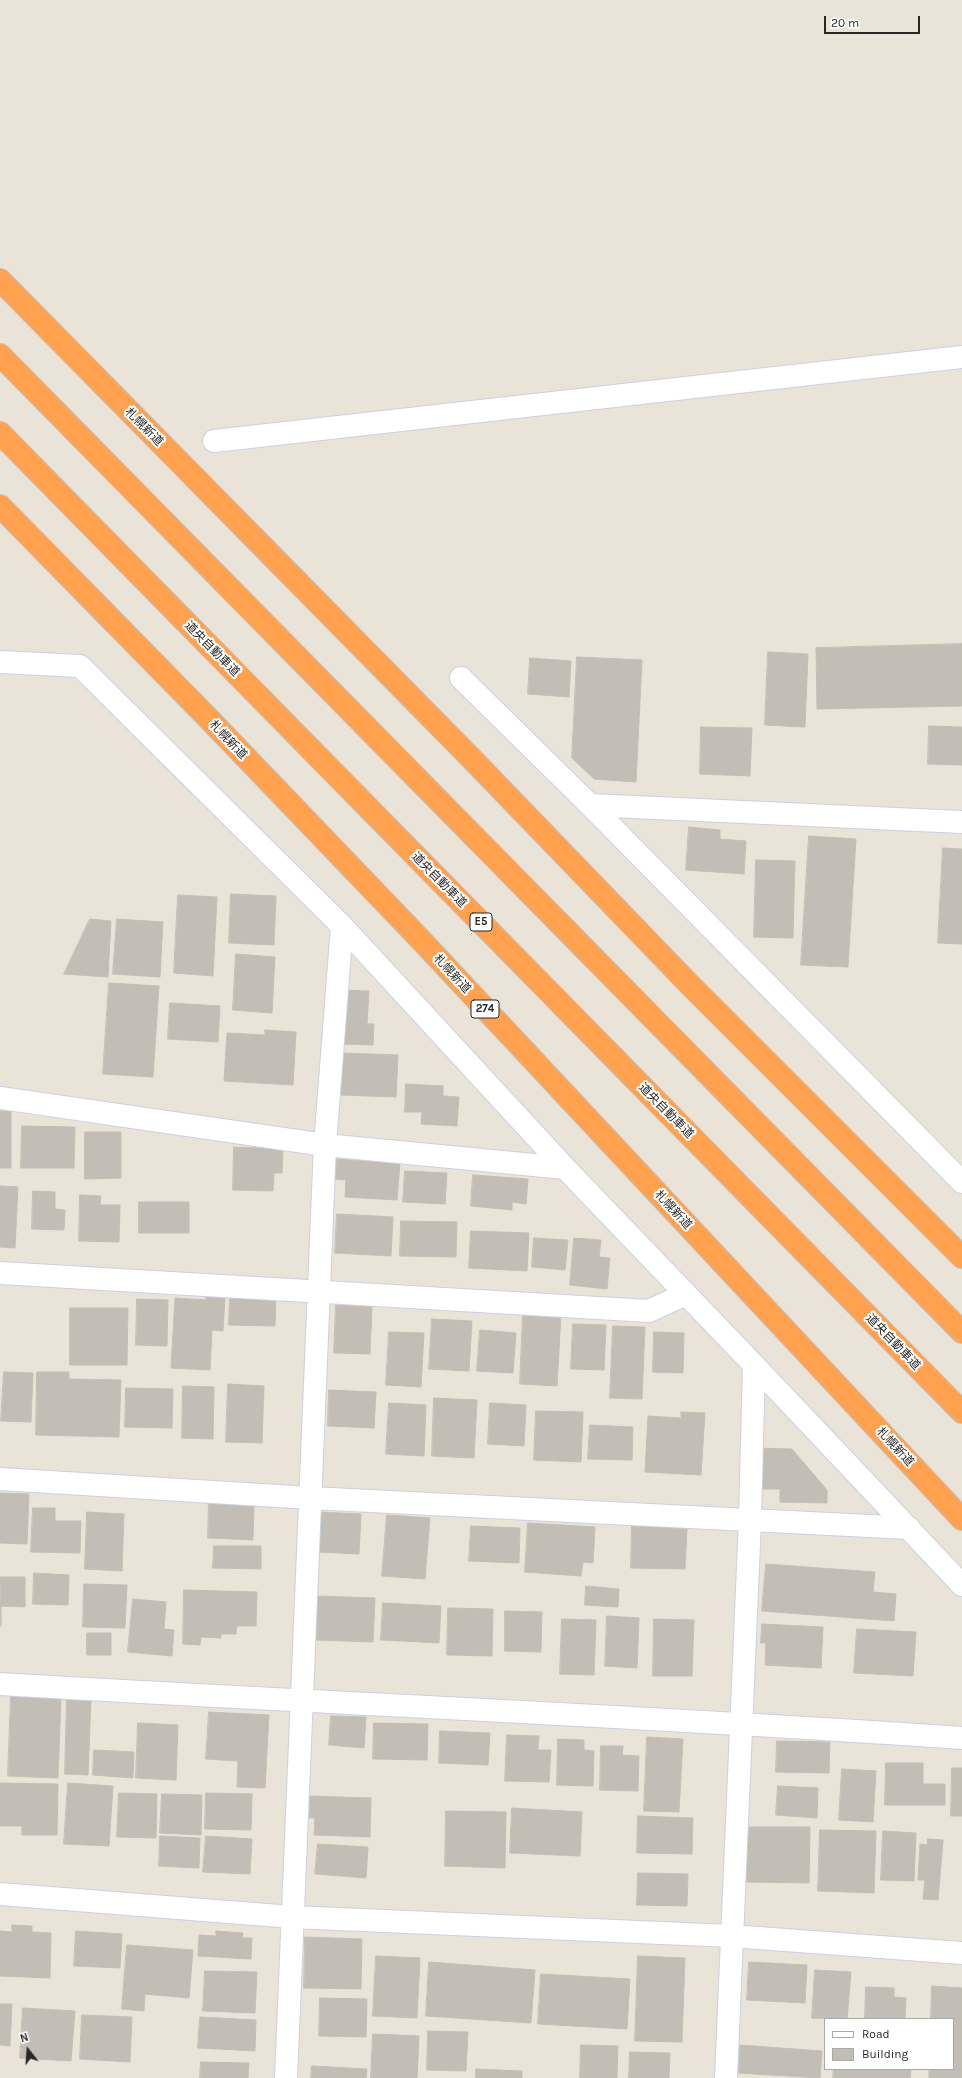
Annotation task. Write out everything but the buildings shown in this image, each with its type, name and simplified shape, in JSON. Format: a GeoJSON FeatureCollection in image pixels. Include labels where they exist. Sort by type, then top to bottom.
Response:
{"type":"FeatureCollection","features":[{"type":"Feature","properties":{"kind":"highway","name":"札幌新道"},"geometry":{"type":"LineString","coordinates":[[0,280],[471,758],[691,986],[962,1257]]}},
{"type":"Feature","properties":{"kind":"highway"},"geometry":{"type":"LineString","coordinates":[[0,355],[962,1332]]}},
{"type":"Feature","properties":{"kind":"highway","name":"道央自動車道"},"geometry":{"type":"LineString","coordinates":[[0,433],[962,1412]]}},
{"type":"Feature","properties":{"kind":"highway","name":"札幌新道"},"geometry":{"type":"LineString","coordinates":[[0,506],[204,714],[420,939],[962,1519]]}},
{"type":"Feature","properties":{"kind":"highway"},"geometry":{"type":"LineString","coordinates":[[921,1370],[962,1417]]}},
{"type":"Feature","properties":{"kind":"street"},"geometry":{"type":"LineString","coordinates":[[214,441],[962,357]]}},
{"type":"Feature","properties":{"kind":"street"},"geometry":{"type":"LineString","coordinates":[[0,662],[80,666],[342,926],[565,1168],[962,1585]]}},
{"type":"Feature","properties":{"kind":"street"},"geometry":{"type":"LineString","coordinates":[[461,678],[590,804],[962,1182]]}},
{"type":"Feature","properties":{"kind":"street"},"geometry":{"type":"LineString","coordinates":[[590,804],[962,822]]}},
{"type":"Feature","properties":{"kind":"street"},"geometry":{"type":"LineString","coordinates":[[286,2078],[325,1145],[342,926]]}},
{"type":"Feature","properties":{"kind":"street"},"geometry":{"type":"LineString","coordinates":[[0,1098],[325,1145],[565,1168]]}},
{"type":"Feature","properties":{"kind":"street"},"geometry":{"type":"LineString","coordinates":[[0,1273],[318,1293],[649,1311],[686,1294]]}},
{"type":"Feature","properties":{"kind":"street"},"geometry":{"type":"LineString","coordinates":[[726,2078],[740,1723],[750,1520],[754,1365]]}},
{"type":"Feature","properties":{"kind":"street"},"geometry":{"type":"LineString","coordinates":[[0,1479],[311,1498],[909,1528]]}},
{"type":"Feature","properties":{"kind":"street"},"geometry":{"type":"LineString","coordinates":[[0,1684],[302,1702],[740,1723],[962,1738]]}},
{"type":"Feature","properties":{"kind":"street"},"geometry":{"type":"LineString","coordinates":[[0,1894],[292,1917],[731,1936],[962,1953]]}}]}
